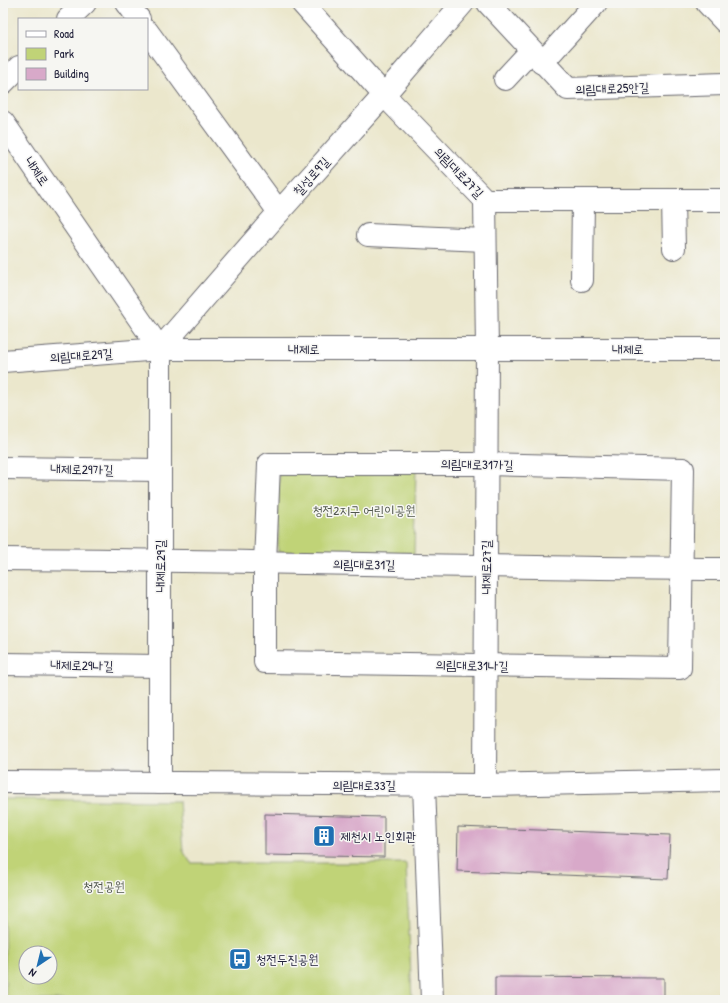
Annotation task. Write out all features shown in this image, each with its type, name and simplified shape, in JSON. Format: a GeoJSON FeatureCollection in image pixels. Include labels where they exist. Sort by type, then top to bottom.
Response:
{"type":"FeatureCollection","features":[{"type":"Feature","properties":{"kind":"street"},"geometry":{"type":"LineString","coordinates":[[69,18],[85,3]]}},
{"type":"Feature","properties":{"kind":"street"},"geometry":{"type":"LineString","coordinates":[[127,3],[138,18]]}},
{"type":"Feature","properties":{"kind":"street","name":"의림대로27길"},"geometry":{"type":"LineString","coordinates":[[302,3],[384,95],[484,200],[725,200]]}},
{"type":"Feature","properties":{"kind":"street","name":"칠성로9길"},"geometry":{"type":"LineString","coordinates":[[160,349],[278,212],[384,95],[463,3]]}},
{"type":"Feature","properties":{"kind":"street","name":"의림대로25안길"},"geometry":{"type":"LineString","coordinates":[[488,3],[568,89],[725,84]]}},
{"type":"Feature","properties":{"kind":"street"},"geometry":{"type":"LineString","coordinates":[[505,79],[537,57],[596,3]]}},
{"type":"Feature","properties":{"kind":"street"},"geometry":{"type":"LineString","coordinates":[[707,3],[725,22]]}},
{"type":"Feature","properties":{"kind":"street"},"geometry":{"type":"LineString","coordinates":[[148,31],[278,212]]}},
{"type":"Feature","properties":{"kind":"street"},"geometry":{"type":"LineString","coordinates":[[3,83],[18,68]]}},
{"type":"Feature","properties":{"kind":"street","name":"내제로"},"geometry":{"type":"LineString","coordinates":[[3,122],[160,349],[725,349]]}},
{"type":"Feature","properties":{"kind":"street","name":"내제로27길"},"geometry":{"type":"LineString","coordinates":[[484,200],[487,349],[485,785]]}},
{"type":"Feature","properties":{"kind":"street"},"geometry":{"type":"LineString","coordinates":[[582,280],[583,200]]}},
{"type":"Feature","properties":{"kind":"street"},"geometry":{"type":"LineString","coordinates":[[673,200],[674,248]]}},
{"type":"Feature","properties":{"kind":"street"},"geometry":{"type":"LineString","coordinates":[[368,235],[485,240]]}},
{"type":"Feature","properties":{"kind":"street","name":"의림대로29길"},"geometry":{"type":"LineString","coordinates":[[3,361],[160,349]]}},
{"type":"Feature","properties":{"kind":"street","name":"내제로29길"},"geometry":{"type":"LineString","coordinates":[[160,349],[160,783]]}},
{"type":"Feature","properties":{"kind":"street","name":"의림대로31가길"},"geometry":{"type":"LineString","coordinates":[[265,563],[269,464],[486,464],[683,469],[681,569]]}},
{"type":"Feature","properties":{"kind":"street","name":"내제로29가길"},"geometry":{"type":"LineString","coordinates":[[3,468],[160,470]]}},
{"type":"Feature","properties":{"kind":"street","name":"의림대로31길"},"geometry":{"type":"LineString","coordinates":[[3,559],[725,569]]}},
{"type":"Feature","properties":{"kind":"street","name":"의림대로31나길"},"geometry":{"type":"LineString","coordinates":[[265,563],[265,662],[486,666],[680,668],[681,569]]}},
{"type":"Feature","properties":{"kind":"street","name":"내제로29나길"},"geometry":{"type":"LineString","coordinates":[[3,664],[160,666]]}},
{"type":"Feature","properties":{"kind":"street","name":"의림대로33길"},"geometry":{"type":"LineString","coordinates":[[3,782],[485,785],[725,780]]}},
{"type":"Feature","properties":{"kind":"street"},"geometry":{"type":"LineString","coordinates":[[424,785],[432,1000]]}},
{"type":"Feature","properties":{"kind":"green space","name":"청전2지구 어린이공원"},"geometry":{"type":"Polygon","coordinates":[[[279,465],[416,468],[414,554],[278,552],[279,465]]]}},
{"type":"Feature","properties":{"kind":"green space","name":"청전공원"},"geometry":{"type":"Polygon","coordinates":[[[3,799],[179,801],[183,851],[191,863],[406,863],[412,1000],[6,1000],[3,799]]]}},
{"type":"Feature","properties":{"kind":"building","name":"제천시 노인회관"},"geometry":{"type":"Polygon","coordinates":[[[265,814],[384,817],[384,857],[265,855],[265,814]]]}},
{"type":"Feature","properties":{"kind":"building"},"geometry":{"type":"Polygon","coordinates":[[[458,827],[670,835],[668,879],[457,871],[458,827]]]}},
{"type":"Feature","properties":{"kind":"building"},"geometry":{"type":"Polygon","coordinates":[[[722,854],[725,854],[725,893],[722,893],[722,854]]]}},
{"type":"Feature","properties":{"kind":"building"},"geometry":{"type":"Polygon","coordinates":[[[495,977],[664,978],[664,1000],[495,1000],[495,977]]]}},
{"type":"Feature","properties":{"kind":"building"},"geometry":{"type":"Polygon","coordinates":[[[721,986],[725,986],[725,1000],[721,1000],[721,986]]]}},
{"type":"Feature","properties":{"kind":"place","name":"제천시 노인회관"},"geometry":{"type":"Point","coordinates":[324,836]}},
{"type":"Feature","properties":{"kind":"place","name":"청전두진공원"},"geometry":{"type":"Point","coordinates":[240,959]}}]}
